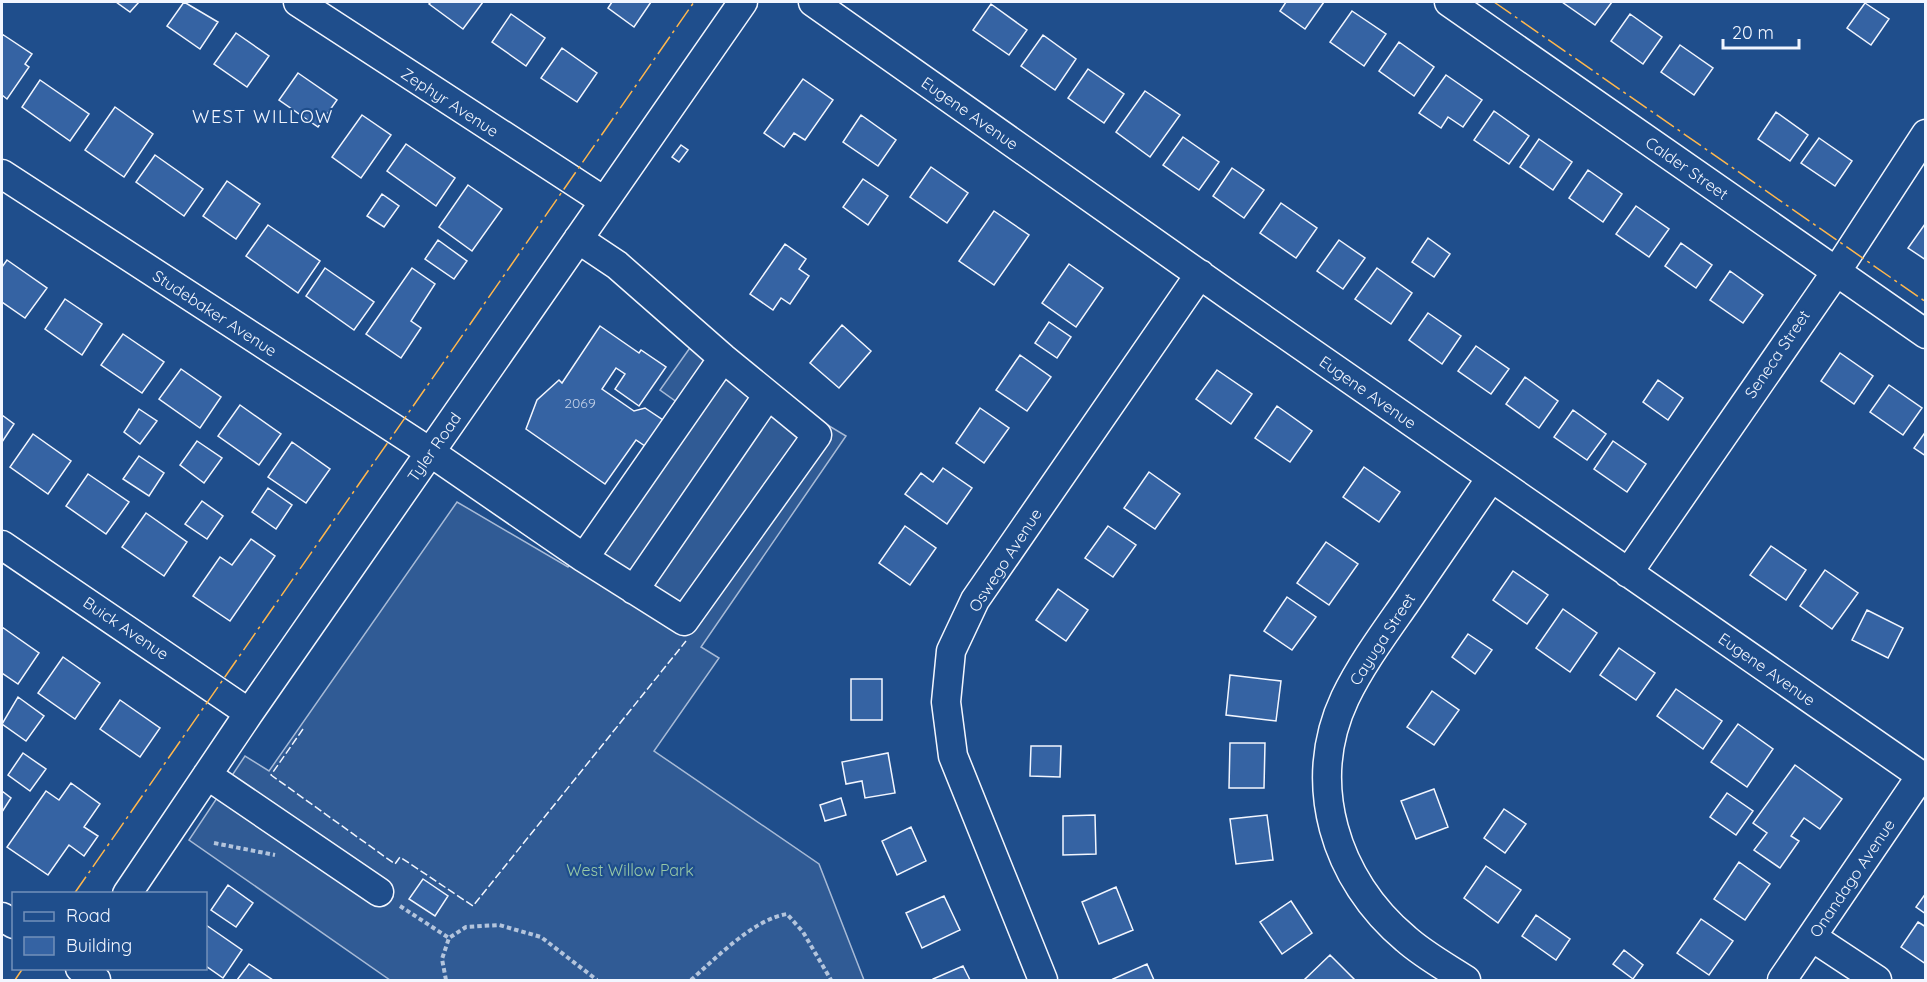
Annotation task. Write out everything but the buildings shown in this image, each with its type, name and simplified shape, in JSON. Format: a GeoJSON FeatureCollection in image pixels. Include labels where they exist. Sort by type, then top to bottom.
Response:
{"type":"FeatureCollection","features":[{"type":"Feature","properties":{"kind":"street","name":"Zephyr Avenue"},"geometry":{"type":"LineString","coordinates":[[298,2],[604,201]]}},
{"type":"Feature","properties":{"kind":"street","name":"Tyler Road"},"geometry":{"type":"LineString","coordinates":[[128,892],[249,712],[743,2]]}},
{"type":"Feature","properties":{"kind":"street","name":"Eugene Avenue"},"geometry":{"type":"LineString","coordinates":[[813,2],[1491,478],[1923,777]]}},
{"type":"Feature","properties":{"kind":"street","name":"Calder Street"},"geometry":{"type":"LineString","coordinates":[[1449,2],[1926,334]]}},
{"type":"Feature","properties":{"kind":"street","name":"Seneca Street"},"geometry":{"type":"LineString","coordinates":[[1628,573],[1836,272],[1926,134]]}},
{"type":"Feature","properties":{"kind":"street","name":"Studebaker Avenue"},"geometry":{"type":"LineString","coordinates":[[2,174],[430,452],[584,558],[684,621],[817,435],[768,395]]}},
{"type":"Feature","properties":{"kind":"street"},"geometry":{"type":"LineString","coordinates":[[578,239],[616,265],[768,395],[634,590]]}},
{"type":"Feature","properties":{"kind":"street","name":"Oswego Avenue"},"geometry":{"type":"LineString","coordinates":[[1043,981],[953,756],[946,702],[951,651],[975,600],[1200,274]]}},
{"type":"Feature","properties":{"kind":"street"},"geometry":{"type":"LineString","coordinates":[[584,558],[723,358]]}},
{"type":"Feature","properties":{"kind":"street","name":"Cayuga Street"},"geometry":{"type":"LineString","coordinates":[[1466,981],[1405,939],[1370,901],[1342,858],[1333,831],[1327,772],[1331,741],[1345,699],[1365,662],[1491,478]]}},
{"type":"Feature","properties":{"kind":"street","name":"Buick Avenue"},"geometry":{"type":"LineString","coordinates":[[2,545],[249,712]]}},
{"type":"Feature","properties":{"kind":"street"},"geometry":{"type":"LineString","coordinates":[[207,775],[379,892]]}},
{"type":"Feature","properties":{"kind":"street","name":"Onandago Avenue"},"geometry":{"type":"LineString","coordinates":[[1782,981],[1923,777]]}},
{"type":"Feature","properties":{"kind":"street"},"geometry":{"type":"LineString","coordinates":[[1812,937],[1877,981]]}},
{"type":"Feature","properties":{"kind":"street"},"geometry":{"type":"LineString","coordinates":[[81,970],[96,981]]}},
{"type":"Feature","properties":{"kind":"path"},"geometry":{"type":"LineString","coordinates":[[379,892],[449,938]]}},
{"type":"Feature","properties":{"kind":"path"},"geometry":{"type":"LineString","coordinates":[[691,981],[728,948],[772,916],[787,914],[802,932],[831,981]]}},
{"type":"Feature","properties":{"kind":"path"},"geometry":{"type":"LineString","coordinates":[[446,981],[442,959],[449,938],[466,927],[499,925],[541,937],[597,981]]}},
{"type":"Feature","properties":{"kind":"shaded area"},"geometry":{"type":"Polygon","coordinates":[[[704,328],[764,387],[846,436],[701,647],[719,658],[654,751],[819,864],[864,980],[390,980],[189,840],[245,756],[269,771],[457,502],[568,567],[678,403],[660,390],[704,328]]]}},
{"type":"Feature","properties":{"kind":"fence"},"geometry":{"type":"LineString","coordinates":[[303,729],[271,775],[395,864],[400,857],[473,906],[686,641]]}},
{"type":"Feature","properties":{"kind":"power"},"geometry":{"type":"LineString","coordinates":[[75,892],[694,2]]}},
{"type":"Feature","properties":{"kind":"power"},"geometry":{"type":"LineString","coordinates":[[1494,2],[1926,302]]}},
{"type":"Feature","properties":{"kind":"power"},"geometry":{"type":"LineString","coordinates":[[15,980],[22,970]]}},
{"type":"Feature","properties":{"kind":"district","name":"WEST WILLOW"},"geometry":{"type":"Point","coordinates":[263,117]}},
{"type":"Feature","properties":{"kind":"park label","name":"West Willow Park"},"geometry":{"type":"Point","coordinates":[630,870]}}]}
